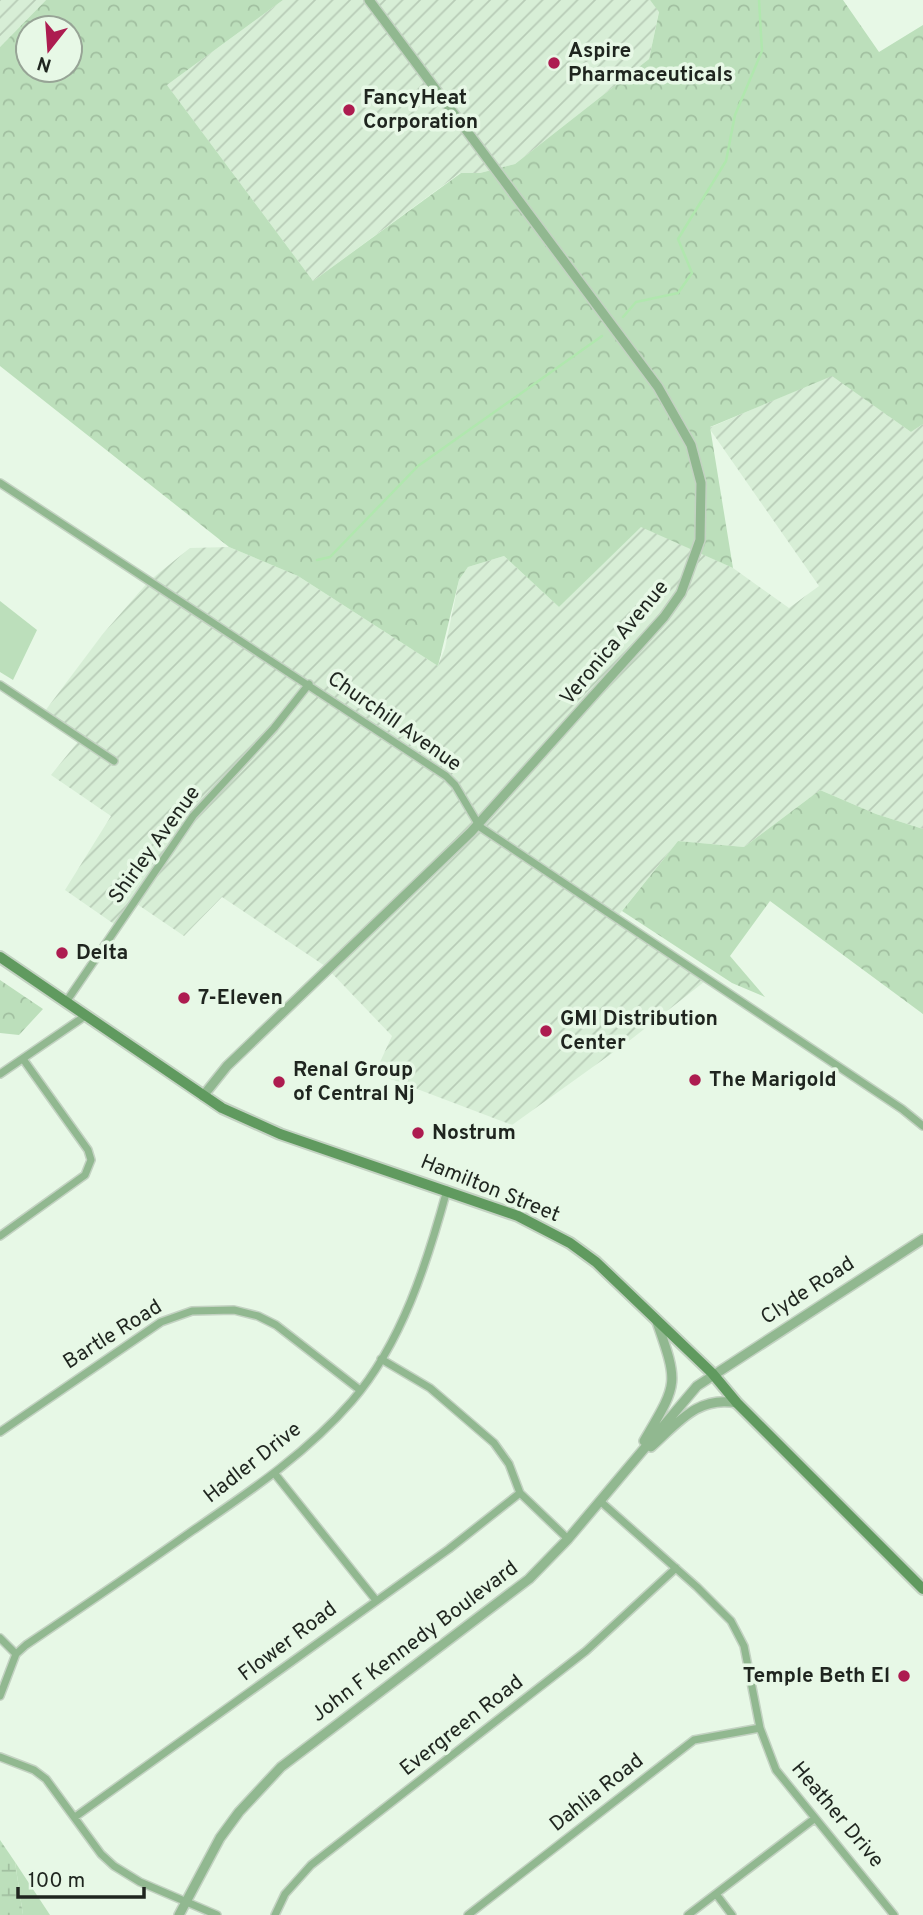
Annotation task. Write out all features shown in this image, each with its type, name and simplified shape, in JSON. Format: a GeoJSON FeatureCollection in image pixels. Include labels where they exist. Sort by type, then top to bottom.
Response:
{"type":"FeatureCollection","features":[{"type":"Feature","properties":{"kind":"main road","name":"Hamilton Street"},"geometry":{"type":"LineString","coordinates":[[0,957],[203,1096],[280,1134],[447,1190],[541,1226],[570,1243],[596,1262],[712,1373],[737,1403],[923,1589]]}},
{"type":"Feature","properties":{"kind":"street","name":"Veronica Avenue"},"geometry":{"type":"LineString","coordinates":[[203,1096],[227,1066],[478,824],[656,627],[681,593],[700,540],[701,483],[691,445],[658,387],[369,0]]}},
{"type":"Feature","properties":{"kind":"street","name":"Churchill Avenue"},"geometry":{"type":"LineString","coordinates":[[0,483],[446,776],[455,785],[478,824],[902,1109],[923,1126]]}},
{"type":"Feature","properties":{"kind":"street","name":"Shirley Avenue"},"geometry":{"type":"LineString","coordinates":[[66,1002],[193,816],[274,728],[309,684]]}},
{"type":"Feature","properties":{"kind":"street"},"geometry":{"type":"LineString","coordinates":[[0,685],[114,761]]}},
{"type":"Feature","properties":{"kind":"street"},"geometry":{"type":"LineString","coordinates":[[0,1074],[85,1016]]}},
{"type":"Feature","properties":{"kind":"street"},"geometry":{"type":"LineString","coordinates":[[0,1236],[85,1175],[91,1160],[88,1150],[23,1059]]}},
{"type":"Feature","properties":{"kind":"street","name":"Hadler Drive"},"geometry":{"type":"LineString","coordinates":[[16,1654],[275,1474],[327,1426],[360,1390],[381,1359],[416,1286],[447,1190]]}},
{"type":"Feature","properties":{"kind":"street","name":"Clyde Road"},"geometry":{"type":"LineString","coordinates":[[712,1373],[923,1239]]}},
{"type":"Feature","properties":{"kind":"street","name":"Bartle Road"},"geometry":{"type":"LineString","coordinates":[[0,1432],[161,1322],[192,1311],[234,1310],[258,1316],[276,1325],[360,1390]]}},
{"type":"Feature","properties":{"kind":"street"},"geometry":{"type":"LineString","coordinates":[[629,1467],[667,1401],[673,1381],[673,1364],[657,1320]]}},
{"type":"Feature","properties":{"kind":"street"},"geometry":{"type":"LineString","coordinates":[[381,1359],[430,1388],[494,1443],[509,1464],[520,1493],[568,1539]]}},
{"type":"Feature","properties":{"kind":"street","name":"John F Kennedy Boulevard"},"geometry":{"type":"LineString","coordinates":[[179,1915],[226,1830],[281,1767],[433,1650],[500,1604],[529,1579],[568,1539],[683,1400],[712,1373]]}},
{"type":"Feature","properties":{"kind":"street"},"geometry":{"type":"LineString","coordinates":[[629,1467],[696,1407],[717,1401],[737,1403]]}},
{"type":"Feature","properties":{"kind":"street"},"geometry":{"type":"LineString","coordinates":[[275,1474],[375,1599]]}},
{"type":"Feature","properties":{"kind":"street","name":"Flower Road"},"geometry":{"type":"LineString","coordinates":[[75,1817],[256,1689],[375,1599],[449,1549],[520,1493]]}},
{"type":"Feature","properties":{"kind":"street","name":"Heather Drive"},"geometry":{"type":"LineString","coordinates":[[600,1501],[731,1621],[739,1635],[754,1686],[760,1728],[776,1770],[894,1915]]}},
{"type":"Feature","properties":{"kind":"street","name":"Evergreen Road"},"geometry":{"type":"LineString","coordinates":[[275,1915],[285,1894],[312,1865],[575,1659],[676,1568]]}},
{"type":"Feature","properties":{"kind":"street"},"geometry":{"type":"LineString","coordinates":[[0,1638],[16,1654],[0,1696]]}},
{"type":"Feature","properties":{"kind":"street","name":"Dahlia Road"},"geometry":{"type":"LineString","coordinates":[[468,1915],[694,1740],[760,1728]]}},
{"type":"Feature","properties":{"kind":"street"},"geometry":{"type":"LineString","coordinates":[[0,1757],[34,1770],[46,1779],[114,1866],[140,1882],[217,1915]]}},
{"type":"Feature","properties":{"kind":"street"},"geometry":{"type":"LineString","coordinates":[[688,1915],[814,1819]]}},
{"type":"Feature","properties":{"kind":"street"},"geometry":{"type":"LineString","coordinates":[[716,1894],[732,1915]]}},
{"type":"Feature","properties":{"kind":"shaded area"},"geometry":{"type":"Polygon","coordinates":[[[0,0],[46,0],[32,14],[14,14],[14,33],[0,47],[0,0]]]}},
{"type":"Feature","properties":{"kind":"shaded area"},"geometry":{"type":"Polygon","coordinates":[[[283,0],[650,0],[659,11],[649,59],[515,164],[480,173],[460,173],[313,281],[167,85],[283,0]]]}},
{"type":"Feature","properties":{"kind":"shaded area"},"geometry":{"type":"Polygon","coordinates":[[[832,375],[911,432],[923,424],[923,829],[876,814],[820,790],[744,847],[678,841],[617,917],[709,978],[629,1041],[512,1125],[375,1073],[392,1036],[325,966],[222,897],[184,936],[131,900],[114,924],[65,890],[111,816],[51,775],[81,738],[42,715],[102,635],[149,581],[190,548],[229,547],[298,576],[438,666],[445,648],[459,580],[468,567],[504,556],[559,607],[641,526],[733,568],[789,608],[819,586],[709,428],[832,375]]]}},
{"type":"Feature","properties":{"kind":"green space"},"geometry":{"type":"Polygon","coordinates":[[[46,0],[283,0],[167,85],[313,281],[461,173],[480,173],[515,164],[649,59],[659,12],[650,0],[843,0],[879,52],[923,25],[923,424],[911,432],[832,376],[710,427],[733,568],[641,527],[559,607],[504,556],[468,567],[459,580],[438,666],[298,576],[229,547],[0,366],[0,47],[14,33],[14,84],[84,84],[84,14],[32,14],[46,0]]]}},
{"type":"Feature","properties":{"kind":"green space"},"geometry":{"type":"Polygon","coordinates":[[[0,601],[37,630],[13,680],[0,672],[0,601]]]}},
{"type":"Feature","properties":{"kind":"green space"},"geometry":{"type":"Polygon","coordinates":[[[820,790],[876,814],[923,829],[923,1014],[770,901],[730,956],[765,997],[732,983],[622,911],[678,841],[744,847],[820,790]]]}},
{"type":"Feature","properties":{"kind":"green space"},"geometry":{"type":"Polygon","coordinates":[[[0,980],[43,1009],[19,1035],[0,1033],[0,980]]]}},
{"type":"Feature","properties":{"kind":"green space"},"geometry":{"type":"Polygon","coordinates":[[[0,1840],[15,1862],[23,1915],[0,1915],[0,1840]]]}},
{"type":"Feature","properties":{"kind":"green space"},"geometry":{"type":"Polygon","coordinates":[[[15,1862],[50,1915],[23,1915],[15,1862]]]}},
{"type":"Feature","properties":{"kind":"waterway"},"geometry":{"type":"LineString","coordinates":[[623,317],[636,302],[678,293],[692,273],[678,239],[726,161],[735,115],[762,51],[759,0]]}},
{"type":"Feature","properties":{"kind":"waterway"},"geometry":{"type":"LineString","coordinates":[[317,560],[330,557],[418,466],[602,336]]}},
{"type":"Feature","properties":{"kind":"place","name":"Aspire Pharmaceuticals"},"geometry":{"type":"Point","coordinates":[554,63]}},
{"type":"Feature","properties":{"kind":"place","name":"FancyHeat Corporation"},"geometry":{"type":"Point","coordinates":[349,110]}},
{"type":"Feature","properties":{"kind":"place","name":"Delta"},"geometry":{"type":"Point","coordinates":[62,953]}},
{"type":"Feature","properties":{"kind":"place","name":"7-Eleven"},"geometry":{"type":"Point","coordinates":[184,998]}},
{"type":"Feature","properties":{"kind":"place","name":"GMI Distribution Center"},"geometry":{"type":"Point","coordinates":[546,1031]}},
{"type":"Feature","properties":{"kind":"place","name":"The Marigold"},"geometry":{"type":"Point","coordinates":[695,1080]}},
{"type":"Feature","properties":{"kind":"place","name":"Renal Group of Central Nj"},"geometry":{"type":"Point","coordinates":[279,1082]}},
{"type":"Feature","properties":{"kind":"place","name":"Nostrum"},"geometry":{"type":"Point","coordinates":[418,1133]}},
{"type":"Feature","properties":{"kind":"place","name":"Temple Beth El"},"geometry":{"type":"Point","coordinates":[904,1676]}}]}
